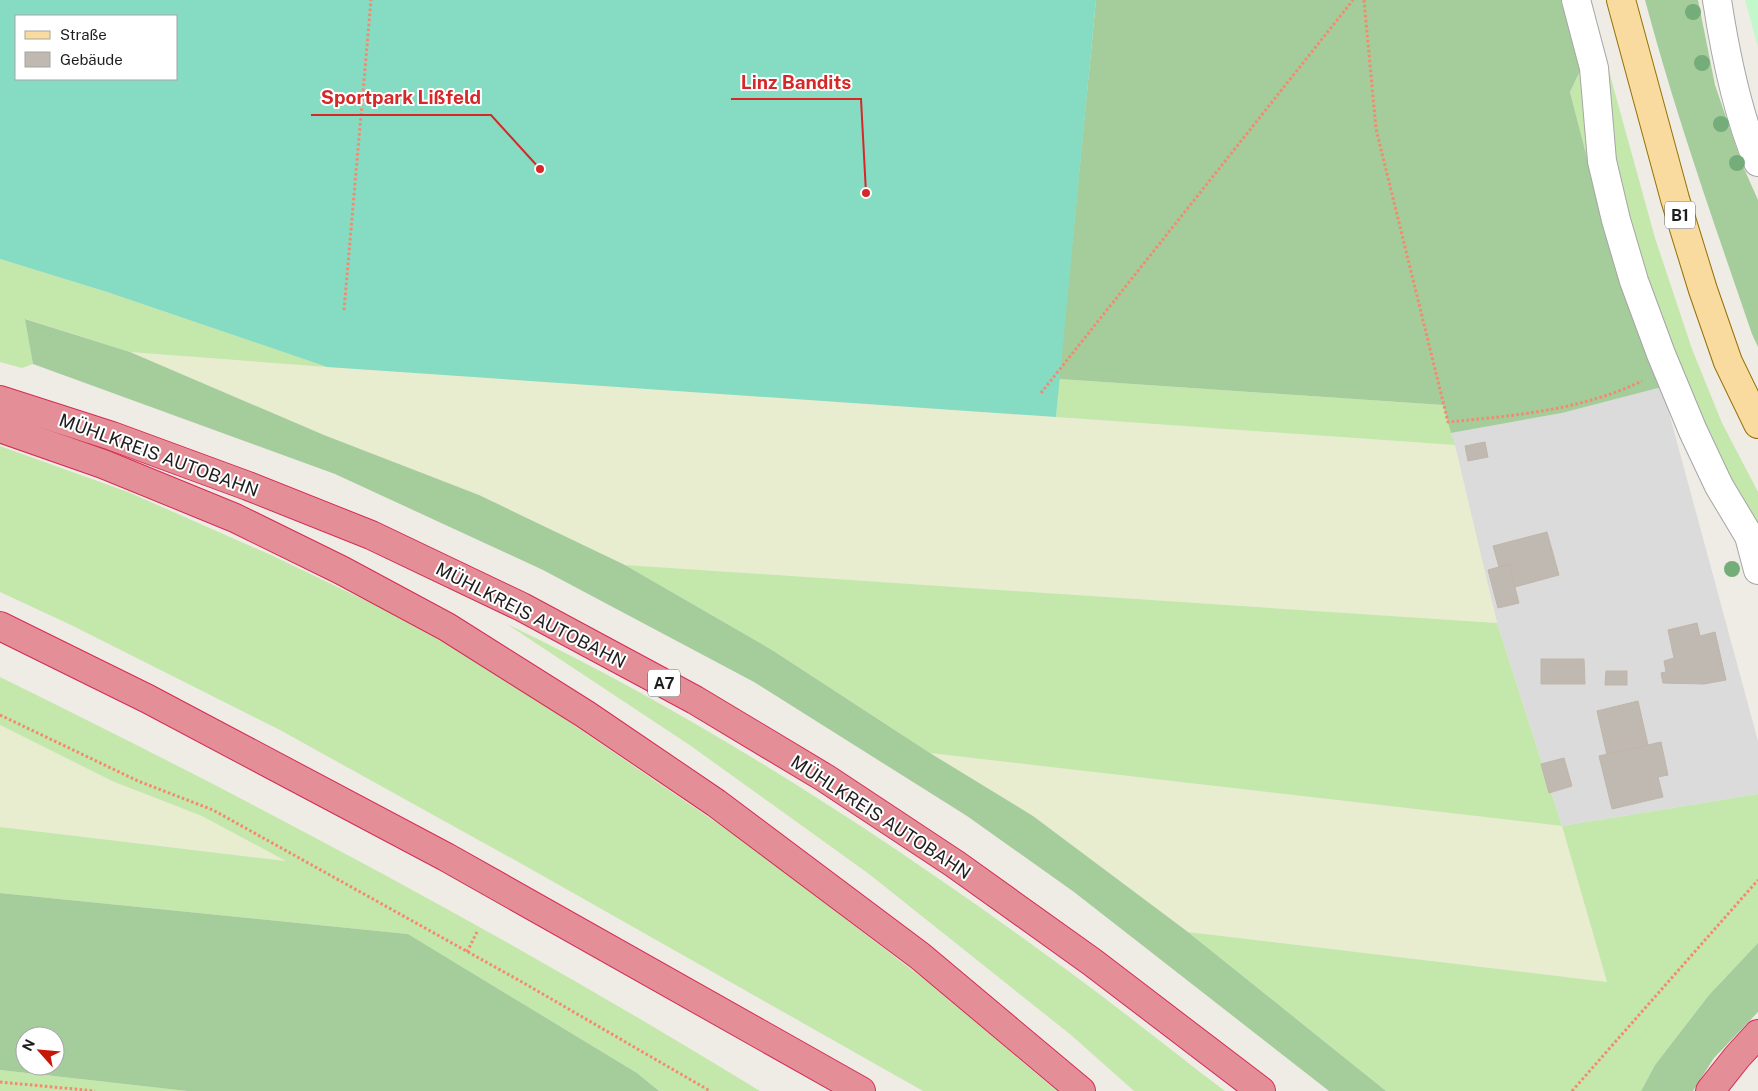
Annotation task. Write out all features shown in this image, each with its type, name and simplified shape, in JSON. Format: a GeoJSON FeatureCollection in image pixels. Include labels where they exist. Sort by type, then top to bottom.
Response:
{"type":"FeatureCollection","features":[{"type":"Feature","properties":{"kind":"highway","name":"MÜHLKREIS AUTOBAHN"},"geometry":{"type":"LineString","coordinates":[[0,400],[112,436],[248,486],[371,535],[522,607],[695,700],[825,778],[955,864],[1092,962],[1261,1091]]}},
{"type":"Feature","properties":{"kind":"highway"},"geometry":{"type":"LineString","coordinates":[[0,428],[103,464],[235,518],[341,570],[447,627],[585,714],[716,803],[920,956],[1081,1091]]}},
{"type":"Feature","properties":{"kind":"highway"},"geometry":{"type":"LineString","coordinates":[[0,626],[148,699],[446,857],[861,1091]]}},
{"type":"Feature","properties":{"kind":"highway"},"geometry":{"type":"LineString","coordinates":[[1710,1091],[1736,1057],[1758,1034]]}},
{"type":"Feature","properties":{"kind":"main road","name":"B1"},"geometry":{"type":"LineString","coordinates":[[1621,0],[1675,199],[1703,290],[1728,362],[1758,424]]}},
{"type":"Feature","properties":{"kind":"street"},"geometry":{"type":"LineString","coordinates":[[1576,0],[1594,68],[1602,161],[1616,220],[1634,281],[1667,369],[1693,431],[1719,486],[1749,536],[1758,570]]}},
{"type":"Feature","properties":{"kind":"street"},"geometry":{"type":"LineString","coordinates":[[1717,0],[1725,47],[1750,144],[1758,162]]}},
{"type":"Feature","properties":{"kind":"path"},"geometry":{"type":"LineString","coordinates":[[344,310],[371,0]]}},
{"type":"Feature","properties":{"kind":"path"},"geometry":{"type":"LineString","coordinates":[[1041,393],[1353,0]]}},
{"type":"Feature","properties":{"kind":"path"},"geometry":{"type":"LineString","coordinates":[[1364,0],[1376,129],[1448,422],[1530,412],[1588,401],[1635,384],[1667,369]]}},
{"type":"Feature","properties":{"kind":"path"},"geometry":{"type":"LineString","coordinates":[[0,715],[138,781],[213,810],[522,982],[710,1091]]}},
{"type":"Feature","properties":{"kind":"path"},"geometry":{"type":"LineString","coordinates":[[1572,1091],[1758,880]]}},
{"type":"Feature","properties":{"kind":"path"},"geometry":{"type":"LineString","coordinates":[[466,952],[477,932]]}},
{"type":"Feature","properties":{"kind":"path"},"geometry":{"type":"LineString","coordinates":[[0,1082],[95,1091]]}},
{"type":"Feature","properties":{"kind":"shaded area"},"geometry":{"type":"Polygon","coordinates":[[[1662,387],[1758,741],[1758,794],[1562,826],[1497,623],[1451,433],[1562,413],[1662,387]]]}},
{"type":"Feature","properties":{"kind":"green space"},"geometry":{"type":"Polygon","coordinates":[[[0,0],[1096,0],[1056,417],[327,367],[107,292],[0,259],[0,0]]]}},
{"type":"Feature","properties":{"kind":"green space"},"geometry":{"type":"Polygon","coordinates":[[[1096,0],[1561,0],[1580,71],[1570,92],[1599,204],[1662,387],[1562,413],[1451,433],[1443,405],[1059,379],[1096,0]]]}},
{"type":"Feature","properties":{"kind":"green space"},"geometry":{"type":"Polygon","coordinates":[[[1645,0],[1698,0],[1715,85],[1742,164],[1758,200],[1758,347],[1696,168],[1645,0]]]}},
{"type":"Feature","properties":{"kind":"green space"},"geometry":{"type":"Polygon","coordinates":[[[1745,0],[1758,0],[1758,47],[1745,0]]]}},
{"type":"Feature","properties":{"kind":"green space"},"geometry":{"type":"Polygon","coordinates":[[[1607,64],[1655,238],[1692,349],[1722,423],[1758,492],[1758,533],[1721,470],[1670,348],[1614,172],[1607,64]]]}},
{"type":"Feature","properties":{"kind":"green space"},"geometry":{"type":"Polygon","coordinates":[[[1580,71],[1599,204],[1570,92],[1580,71]]]}},
{"type":"Feature","properties":{"kind":"green space"},"geometry":{"type":"Polygon","coordinates":[[[0,259],[107,292],[327,367],[130,352],[26,319],[33,364],[22,368],[0,362],[0,259]]]}},
{"type":"Feature","properties":{"kind":"green space"},"geometry":{"type":"Polygon","coordinates":[[[25,319],[130,352],[324,435],[479,495],[625,565],[772,650],[930,753],[1033,816],[1188,932],[1386,1091],[1329,1091],[1074,892],[967,816],[754,682],[543,570],[335,474],[33,364],[25,319]]]}},
{"type":"Feature","properties":{"kind":"green space"},"geometry":{"type":"Polygon","coordinates":[[[130,352],[1455,445],[1497,623],[625,565],[479,495],[324,435],[130,352]]]}},
{"type":"Feature","properties":{"kind":"green space"},"geometry":{"type":"Polygon","coordinates":[[[1059,379],[1443,405],[1455,445],[1056,417],[1059,379]]]}},
{"type":"Feature","properties":{"kind":"green space"},"geometry":{"type":"Polygon","coordinates":[[[0,446],[128,492],[271,555],[375,605],[487,666],[745,842],[933,986],[1057,1091],[923,1091],[529,868],[280,730],[71,625],[0,592],[0,446]]]}},
{"type":"Feature","properties":{"kind":"green space"},"geometry":{"type":"Polygon","coordinates":[[[625,565],[1497,623],[1562,826],[930,753],[772,650],[625,565]]]}},
{"type":"Feature","properties":{"kind":"green space"},"geometry":{"type":"Polygon","coordinates":[[[507,624],[581,661],[726,742],[867,830],[1004,924],[1110,1002],[1225,1091],[1134,1091],[1071,1035],[869,874],[691,746],[507,624]]]}},
{"type":"Feature","properties":{"kind":"green space"},"geometry":{"type":"Polygon","coordinates":[[[0,677],[193,774],[385,875],[574,980],[760,1091],[659,1091],[637,1073],[408,934],[0,893],[0,827],[286,861],[202,816],[112,781],[0,725],[0,677]]]}},
{"type":"Feature","properties":{"kind":"green space"},"geometry":{"type":"Polygon","coordinates":[[[0,725],[112,781],[202,816],[287,861],[0,827],[0,725]]]}},
{"type":"Feature","properties":{"kind":"green space"},"geometry":{"type":"Polygon","coordinates":[[[930,753],[1562,826],[1607,982],[1188,932],[1033,816],[930,753]]]}},
{"type":"Feature","properties":{"kind":"green space"},"geometry":{"type":"Polygon","coordinates":[[[1758,794],[1758,943],[1709,995],[1655,1065],[1641,1091],[1386,1091],[1188,932],[1607,982],[1562,826],[1758,794]]]}},
{"type":"Feature","properties":{"kind":"green space"},"geometry":{"type":"Polygon","coordinates":[[[0,893],[408,934],[637,1073],[659,1091],[187,1091],[53,1076],[65,1076],[65,1026],[15,1026],[15,1072],[0,1070],[0,893]]]}},
{"type":"Feature","properties":{"kind":"green space"},"geometry":{"type":"Polygon","coordinates":[[[1758,943],[1758,1012],[1714,1058],[1693,1091],[1641,1091],[1655,1065],[1709,995],[1758,943]]]}},
{"type":"Feature","properties":{"kind":"green space"},"geometry":{"type":"Polygon","coordinates":[[[0,1070],[15,1072],[15,1076],[53,1076],[187,1091],[0,1091],[0,1070]]]}},
{"type":"Feature","properties":{"kind":"building"},"geometry":{"type":"Polygon","coordinates":[[[1485,442],[1488,457],[1468,461],[1465,446],[1485,442]]]}},
{"type":"Feature","properties":{"kind":"building"},"geometry":{"type":"Polygon","coordinates":[[[1547,532],[1559,575],[1515,587],[1509,564],[1499,567],[1493,546],[1547,532]]]}},
{"type":"Feature","properties":{"kind":"building"},"geometry":{"type":"Polygon","coordinates":[[[1509,564],[1519,603],[1498,608],[1488,570],[1509,564]]]}},
{"type":"Feature","properties":{"kind":"building"},"geometry":{"type":"Polygon","coordinates":[[[1697,623],[1700,636],[1715,632],[1726,680],[1704,684],[1663,683],[1661,673],[1666,672],[1664,661],[1674,658],[1668,630],[1697,623]]]}},
{"type":"Feature","properties":{"kind":"building"},"geometry":{"type":"Polygon","coordinates":[[[1541,659],[1584,659],[1585,684],[1541,684],[1541,659]]]}},
{"type":"Feature","properties":{"kind":"building"},"geometry":{"type":"Polygon","coordinates":[[[1606,671],[1627,671],[1627,685],[1605,685],[1606,671]]]}},
{"type":"Feature","properties":{"kind":"building"},"geometry":{"type":"Polygon","coordinates":[[[1638,701],[1648,745],[1607,755],[1597,711],[1638,701]]]}},
{"type":"Feature","properties":{"kind":"building"},"geometry":{"type":"Polygon","coordinates":[[[1661,742],[1668,775],[1658,777],[1663,797],[1612,809],[1599,756],[1661,742]]]}},
{"type":"Feature","properties":{"kind":"building"},"geometry":{"type":"Polygon","coordinates":[[[1564,758],[1572,786],[1549,793],[1541,764],[1564,758]]]}},
{"type":"Feature","properties":{"kind":"place","name":"Sportpark Lißfeld"},"geometry":{"type":"Point","coordinates":[540,169]}},
{"type":"Feature","properties":{"kind":"place","name":"Linz Bandits"},"geometry":{"type":"Point","coordinates":[866,193]}}]}
